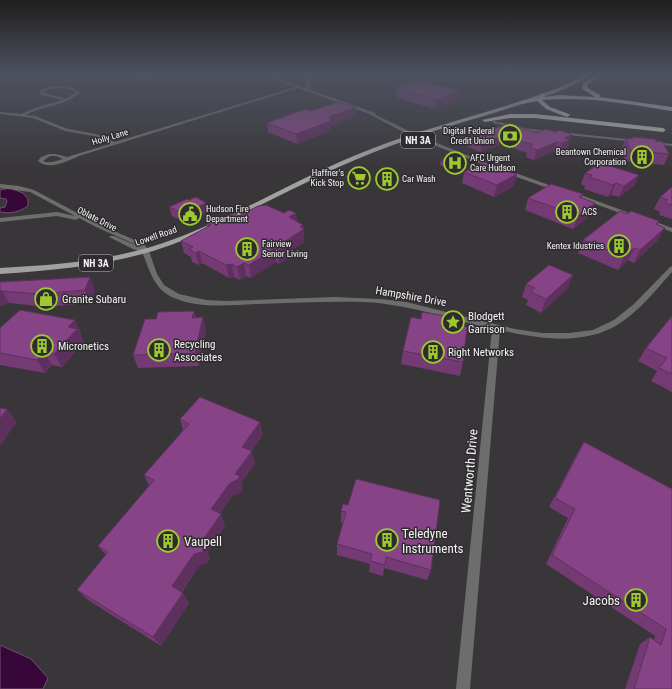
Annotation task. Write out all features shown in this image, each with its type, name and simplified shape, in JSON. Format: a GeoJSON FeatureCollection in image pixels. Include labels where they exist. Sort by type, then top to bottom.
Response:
{"type":"FeatureCollection","features":[{"type":"Feature","properties":{"kind":"highway"},"geometry":{"type":"LineString","coordinates":[[549,106],[554,111],[577,118],[663,130]]}},
{"type":"Feature","properties":{"kind":"highway"},"geometry":{"type":"LineString","coordinates":[[650,106],[672,109]]}},
{"type":"Feature","properties":{"kind":"highway"},"geometry":{"type":"LineString","coordinates":[[652,106],[656,107]]}},
{"type":"Feature","properties":{"kind":"highway"},"geometry":{"type":"LineString","coordinates":[[485,120],[506,117],[535,116],[672,131]]}},
{"type":"Feature","properties":{"kind":"main road","name":"Lowell Road"},"geometry":{"type":"LineString","coordinates":[[422,138],[510,106]]}},
{"type":"Feature","properties":{"kind":"main road","name":"Lowell Road"},"geometry":{"type":"LineString","coordinates":[[0,271],[78,266],[98,263],[146,251],[199,231],[350,159],[485,120],[520,106]]}},
{"type":"Feature","properties":{"kind":"street"},"geometry":{"type":"LineString","coordinates":[[24,115],[44,106]]}},
{"type":"Feature","properties":{"kind":"street","name":"Holly Lane"},"geometry":{"type":"LineString","coordinates":[[67,159],[60,155],[53,155],[45,156],[40,161],[48,164],[67,159],[237,106]]}},
{"type":"Feature","properties":{"kind":"street"},"geometry":{"type":"LineString","coordinates":[[350,106],[369,113],[422,138],[495,167]]}},
{"type":"Feature","properties":{"kind":"street"},"geometry":{"type":"LineString","coordinates":[[0,114],[24,115],[38,118],[67,130],[94,135],[115,144]]}},
{"type":"Feature","properties":{"kind":"street"},"geometry":{"type":"LineString","coordinates":[[494,122],[533,130],[640,142]]}},
{"type":"Feature","properties":{"kind":"street"},"geometry":{"type":"LineString","coordinates":[[648,142],[672,145]]}},
{"type":"Feature","properties":{"kind":"street"},"geometry":{"type":"LineString","coordinates":[[502,170],[634,216]]}},
{"type":"Feature","properties":{"kind":"street","name":"Oblate Drive"},"geometry":{"type":"LineString","coordinates":[[0,186],[32,191],[98,226],[137,242],[142,245],[146,251]]}},
{"type":"Feature","properties":{"kind":"street","name":"Oblate Drive"},"geometry":{"type":"LineString","coordinates":[[57,214],[68,209]]}},
{"type":"Feature","properties":{"kind":"street"},"geometry":{"type":"LineString","coordinates":[[0,220],[57,214]]}},
{"type":"Feature","properties":{"kind":"street","name":"Oblate Drive"},"geometry":{"type":"LineString","coordinates":[[57,214],[75,218],[135,248],[146,251]]}},
{"type":"Feature","properties":{"kind":"street"},"geometry":{"type":"LineString","coordinates":[[640,218],[672,230]]}},
{"type":"Feature","properties":{"kind":"street","name":"Hampshire Drive"},"geometry":{"type":"LineString","coordinates":[[146,251],[155,279],[162,287],[176,296],[196,301],[218,303],[330,300],[380,301],[418,307],[496,327],[560,337],[600,330],[618,322],[672,268]]}},
{"type":"Feature","properties":{"kind":"street","name":"Wentworth Drive"},"geometry":{"type":"LineString","coordinates":[[463,689],[496,327]]}},
{"type":"Feature","properties":{"kind":"shaded area"},"geometry":{"type":"Polygon","coordinates":[[[10,188],[23,193],[28,199],[28,206],[15,212],[0,212],[0,208],[5,207],[7,201],[6,199],[0,198],[0,190],[10,188]]]}},
{"type":"Feature","properties":{"kind":"shaded area"},"geometry":{"type":"Polygon","coordinates":[[[0,645],[31,659],[48,678],[43,689],[0,689],[0,645]]]}},
{"type":"Feature","properties":{"kind":"building"},"geometry":{"type":"Polygon","coordinates":[[[326,106],[356,107],[329,117],[331,121],[296,134],[267,123],[305,109],[311,111],[326,106]]]}},
{"type":"Feature","properties":{"kind":"building"},"geometry":{"type":"Polygon","coordinates":[[[510,123],[536,133],[546,129],[556,132],[559,130],[572,135],[565,138],[570,140],[562,143],[557,142],[537,150],[529,147],[533,145],[505,135],[482,143],[469,137],[510,123]]]}},
{"type":"Feature","properties":{"kind":"building"},"geometry":{"type":"Polygon","coordinates":[[[632,137],[655,139],[656,141],[663,142],[669,154],[630,150],[626,138],[633,139],[632,137]]]}},
{"type":"Feature","properties":{"kind":"building"},"geometry":{"type":"Polygon","coordinates":[[[455,154],[465,158],[451,164],[441,160],[455,154]]]}},
{"type":"Feature","properties":{"kind":"building"},"geometry":{"type":"Polygon","coordinates":[[[484,162],[490,164],[495,162],[515,169],[510,172],[517,174],[497,185],[464,172],[484,162]]]}},
{"type":"Feature","properties":{"kind":"building"},"geometry":{"type":"Polygon","coordinates":[[[600,163],[639,175],[624,186],[616,183],[613,185],[589,177],[592,175],[585,173],[600,163]]]}},
{"type":"Feature","properties":{"kind":"building"},"geometry":{"type":"Polygon","coordinates":[[[551,184],[583,194],[579,197],[595,203],[578,216],[528,198],[551,184]]]}},
{"type":"Feature","properties":{"kind":"building"},"geometry":{"type":"Polygon","coordinates":[[[672,187],[672,205],[665,203],[668,200],[660,197],[672,187]]]}},
{"type":"Feature","properties":{"kind":"building"},"geometry":{"type":"Polygon","coordinates":[[[196,197],[206,203],[196,208],[199,209],[187,215],[169,207],[187,199],[189,200],[196,197]]]}},
{"type":"Feature","properties":{"kind":"building"},"geometry":{"type":"Polygon","coordinates":[[[266,205],[284,213],[289,210],[296,213],[289,217],[303,225],[300,227],[304,229],[281,244],[286,246],[278,251],[274,249],[249,265],[244,263],[237,267],[232,264],[226,265],[199,251],[196,253],[189,249],[193,247],[181,241],[211,225],[206,223],[218,217],[223,219],[234,213],[239,216],[258,206],[266,205]]]}},
{"type":"Feature","properties":{"kind":"building"},"geometry":{"type":"Polygon","coordinates":[[[620,211],[628,214],[631,211],[659,221],[656,224],[665,228],[640,250],[634,248],[624,257],[583,240],[620,211]]]}},
{"type":"Feature","properties":{"kind":"building"},"geometry":{"type":"Polygon","coordinates":[[[549,265],[573,275],[546,299],[531,292],[535,288],[526,284],[549,265]]]}},
{"type":"Feature","properties":{"kind":"building"},"geometry":{"type":"Polygon","coordinates":[[[90,277],[85,290],[40,294],[0,291],[0,282],[90,277]]]}},
{"type":"Feature","properties":{"kind":"building"},"geometry":{"type":"Polygon","coordinates":[[[20,310],[75,320],[68,327],[77,329],[54,354],[44,352],[37,360],[0,353],[0,328],[20,310]]]}},
{"type":"Feature","properties":{"kind":"building"},"geometry":{"type":"Polygon","coordinates":[[[194,311],[192,318],[203,317],[195,353],[133,355],[145,319],[156,319],[158,312],[194,311]]]}},
{"type":"Feature","properties":{"kind":"building","name":"Right Networks"},"geometry":{"type":"Polygon","coordinates":[[[422,312],[458,318],[457,325],[467,327],[463,362],[403,351],[411,317],[421,319],[422,312]]]}},
{"type":"Feature","properties":{"kind":"building"},"geometry":{"type":"Polygon","coordinates":[[[672,316],[672,374],[659,368],[667,358],[646,348],[672,316]]]}},
{"type":"Feature","properties":{"kind":"building","name":"Vaupell"},"geometry":{"type":"Polygon","coordinates":[[[200,397],[260,422],[242,447],[252,451],[235,474],[240,476],[237,480],[230,483],[211,509],[221,514],[200,544],[205,547],[202,552],[194,554],[172,586],[183,593],[153,637],[77,590],[108,552],[98,546],[154,480],[144,475],[189,424],[180,419],[200,397]]]}},
{"type":"Feature","properties":{"kind":"building"},"geometry":{"type":"Polygon","coordinates":[[[0,408],[7,409],[0,419],[0,408]]]}},
{"type":"Feature","properties":{"kind":"building","name":"Jacobs"},"geometry":{"type":"Polygon","coordinates":[[[584,442],[672,489],[672,689],[634,689],[650,637],[661,645],[666,629],[552,555],[575,509],[555,498],[584,442]]]}},
{"type":"Feature","properties":{"kind":"building","name":"Teledyne Instruments"},"geometry":{"type":"Polygon","coordinates":[[[356,479],[440,500],[431,570],[386,557],[385,565],[370,561],[372,554],[337,544],[346,512],[341,511],[343,504],[348,505],[356,479]]]}},
{"type":"Feature","properties":{"kind":"place","name":"Digital Federal Credit Union"},"geometry":{"type":"Point","coordinates":[510,136]}},
{"type":"Feature","properties":{"kind":"place","name":"Beantown Chemical Corporation"},"geometry":{"type":"Point","coordinates":[642,157]}},
{"type":"Feature","properties":{"kind":"place","name":"AFC Urgent Care Hudson"},"geometry":{"type":"Point","coordinates":[455,163]}},
{"type":"Feature","properties":{"kind":"place","name":"Haffner's Kick Stop"},"geometry":{"type":"Point","coordinates":[359,178]}},
{"type":"Feature","properties":{"kind":"place","name":"Car Wash"},"geometry":{"type":"Point","coordinates":[387,179]}},
{"type":"Feature","properties":{"kind":"place","name":"ACS"},"geometry":{"type":"Point","coordinates":[567,212]}},
{"type":"Feature","properties":{"kind":"place","name":"Hudson Fire Department"},"geometry":{"type":"Point","coordinates":[190,214]}},
{"type":"Feature","properties":{"kind":"place","name":"Kentex Idustries"},"geometry":{"type":"Point","coordinates":[619,246]}},
{"type":"Feature","properties":{"kind":"place","name":"Fairview Senior Living"},"geometry":{"type":"Point","coordinates":[247,249]}},
{"type":"Feature","properties":{"kind":"place","name":"Granite Subaru"},"geometry":{"type":"Point","coordinates":[46,299]}},
{"type":"Feature","properties":{"kind":"place","name":"Blodgett Garrison"},"geometry":{"type":"Point","coordinates":[453,322]}},
{"type":"Feature","properties":{"kind":"place","name":"Micronetics"},"geometry":{"type":"Point","coordinates":[42,346]}},
{"type":"Feature","properties":{"kind":"place","name":"Recycling Associates"},"geometry":{"type":"Point","coordinates":[159,350]}},
{"type":"Feature","properties":{"kind":"place","name":"Right Networks"},"geometry":{"type":"Point","coordinates":[433,352]}},
{"type":"Feature","properties":{"kind":"place","name":"Teledyne Instruments"},"geometry":{"type":"Point","coordinates":[387,540]}},
{"type":"Feature","properties":{"kind":"place","name":"Vaupell"},"geometry":{"type":"Point","coordinates":[168,541]}},
{"type":"Feature","properties":{"kind":"place","name":"Jacobs"},"geometry":{"type":"Point","coordinates":[636,600]}}]}
